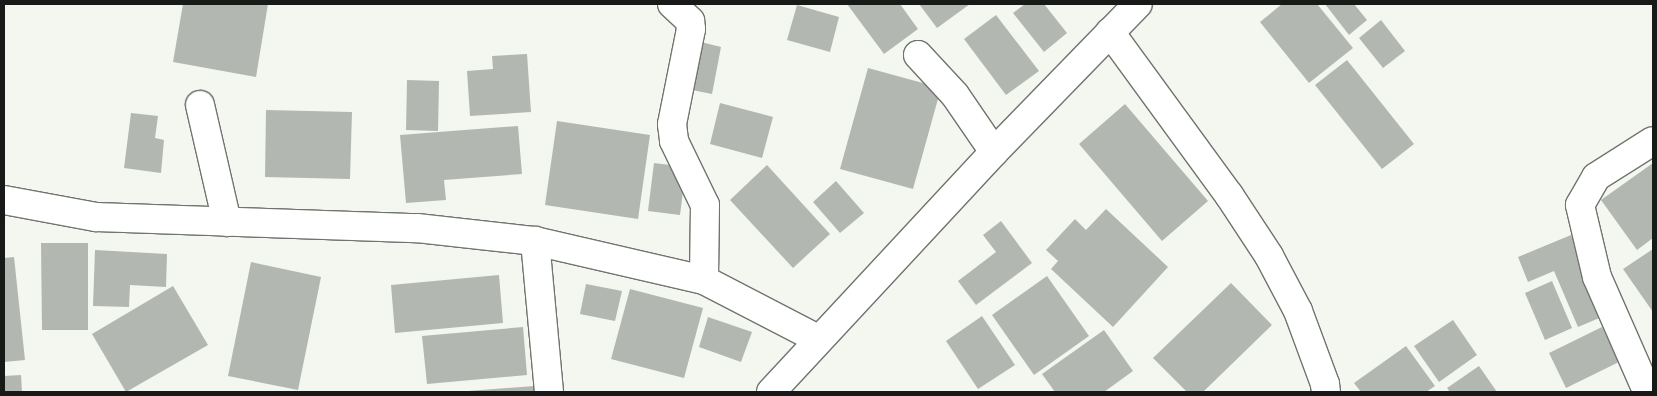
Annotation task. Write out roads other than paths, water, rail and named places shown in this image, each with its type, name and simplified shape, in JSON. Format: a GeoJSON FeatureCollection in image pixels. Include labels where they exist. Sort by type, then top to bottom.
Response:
{"type":"FeatureCollection","features":[{"type":"Feature","properties":{"kind":"street"},"geometry":{"type":"LineString","coordinates":[[672,4],[690,21],[691,29],[672,124],[674,141],[705,205],[704,280]]}},
{"type":"Feature","properties":{"kind":"street"},"geometry":{"type":"LineString","coordinates":[[771,392],[818,339],[994,152],[1138,4]]}},
{"type":"Feature","properties":{"kind":"street"},"geometry":{"type":"LineString","coordinates":[[1110,32],[1229,195],[1269,256],[1298,311],[1326,392]]}},
{"type":"Feature","properties":{"kind":"street"},"geometry":{"type":"LineString","coordinates":[[918,55],[955,95],[994,152]]}},
{"type":"Feature","properties":{"kind":"street"},"geometry":{"type":"LineString","coordinates":[[200,105],[226,222]]}},
{"type":"Feature","properties":{"kind":"street"},"geometry":{"type":"LineString","coordinates":[[1642,384],[1597,277],[1580,205],[1596,177],[1653,141]]}},
{"type":"Feature","properties":{"kind":"street"},"geometry":{"type":"LineString","coordinates":[[4,200],[96,217],[417,228],[536,241],[704,280],[818,339]]}},
{"type":"Feature","properties":{"kind":"street"},"geometry":{"type":"LineString","coordinates":[[536,241],[549,392]]}}]}
